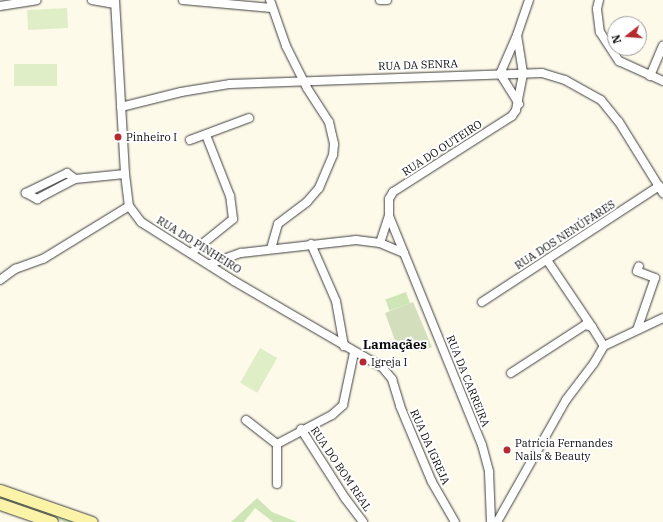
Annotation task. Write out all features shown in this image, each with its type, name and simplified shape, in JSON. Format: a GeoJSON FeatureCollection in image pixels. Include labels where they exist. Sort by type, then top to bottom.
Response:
{"type":"FeatureCollection","features":[{"type":"Feature","properties":{"kind":"main road"},"geometry":{"type":"LineString","coordinates":[[0,490],[92,522]]}},
{"type":"Feature","properties":{"kind":"main road"},"geometry":{"type":"LineString","coordinates":[[0,504],[52,522]]}},
{"type":"Feature","properties":{"kind":"street"},"geometry":{"type":"LineString","coordinates":[[0,6],[37,0]]}},
{"type":"Feature","properties":{"kind":"street"},"geometry":{"type":"LineString","coordinates":[[92,0],[115,2]]}},
{"type":"Feature","properties":{"kind":"street"},"geometry":{"type":"LineString","coordinates":[[183,0],[271,4],[286,46],[303,80],[334,133],[333,155],[319,188],[306,202],[278,224],[271,248]]}},
{"type":"Feature","properties":{"kind":"street"},"geometry":{"type":"LineString","coordinates":[[380,0],[387,0]]}},
{"type":"Feature","properties":{"kind":"street"},"geometry":{"type":"LineString","coordinates":[[519,104],[500,74],[517,35],[529,0]]}},
{"type":"Feature","properties":{"kind":"street"},"geometry":{"type":"LineString","coordinates":[[599,0],[596,9],[603,40],[619,61],[663,81]]}},
{"type":"Feature","properties":{"kind":"street","name":"RUA DO PINHEIRO"},"geometry":{"type":"LineString","coordinates":[[115,2],[116,52],[121,107],[124,174],[129,206],[141,222],[354,353],[382,367],[392,379]]}},
{"type":"Feature","properties":{"kind":"street"},"geometry":{"type":"LineString","coordinates":[[517,35],[523,73],[519,104]]}},
{"type":"Feature","properties":{"kind":"street"},"geometry":{"type":"LineString","coordinates":[[650,76],[663,46]]}},
{"type":"Feature","properties":{"kind":"street","name":"RUA DA SENRA"},"geometry":{"type":"LineString","coordinates":[[121,107],[207,87],[303,80],[542,73],[565,80],[601,100],[619,122],[661,190]]}},
{"type":"Feature","properties":{"kind":"street","name":"RUA DO OUTEIRO"},"geometry":{"type":"LineString","coordinates":[[390,216],[389,199],[393,192],[512,116],[519,104]]}},
{"type":"Feature","properties":{"kind":"street"},"geometry":{"type":"LineString","coordinates":[[190,140],[249,118]]}},
{"type":"Feature","properties":{"kind":"street"},"geometry":{"type":"LineString","coordinates":[[191,253],[233,218],[230,196],[206,135]]}},
{"type":"Feature","properties":{"kind":"street"},"geometry":{"type":"LineString","coordinates":[[75,179],[67,173],[26,193],[38,199],[75,179],[124,174]]}},
{"type":"Feature","properties":{"kind":"street","name":"RUA DOS NENÚFARES"},"geometry":{"type":"LineString","coordinates":[[482,302],[661,190]]}},
{"type":"Feature","properties":{"kind":"street"},"geometry":{"type":"LineString","coordinates":[[0,280],[15,269],[43,259],[129,206]]}},
{"type":"Feature","properties":{"kind":"street"},"geometry":{"type":"LineString","coordinates":[[380,243],[390,216]]}},
{"type":"Feature","properties":{"kind":"street","name":"RUA DA CARREIRA"},"geometry":{"type":"LineString","coordinates":[[390,216],[482,446],[489,472],[491,522]]}},
{"type":"Feature","properties":{"kind":"street"},"geometry":{"type":"LineString","coordinates":[[210,264],[220,258],[271,248],[356,240],[380,243],[404,253]]}},
{"type":"Feature","properties":{"kind":"street"},"geometry":{"type":"LineString","coordinates":[[311,244],[336,301],[344,346]]}},
{"type":"Feature","properties":{"kind":"street"},"geometry":{"type":"LineString","coordinates":[[547,260],[604,346]]}},
{"type":"Feature","properties":{"kind":"street"},"geometry":{"type":"LineString","coordinates":[[637,330],[655,278],[637,271],[639,266]]}},
{"type":"Feature","properties":{"kind":"street"},"geometry":{"type":"LineString","coordinates":[[497,522],[566,400],[594,363],[604,346],[663,318]]}},
{"type":"Feature","properties":{"kind":"street"},"geometry":{"type":"LineString","coordinates":[[510,373],[585,325],[592,327]]}},
{"type":"Feature","properties":{"kind":"street","name":"RUA DO BOM REAL"},"geometry":{"type":"LineString","coordinates":[[277,444],[301,429],[332,415],[343,404],[354,353]]}},
{"type":"Feature","properties":{"kind":"street","name":"RUA DA IGREJA"},"geometry":{"type":"LineString","coordinates":[[392,379],[400,406],[432,482],[455,522]]}},
{"type":"Feature","properties":{"kind":"street"},"geometry":{"type":"LineString","coordinates":[[246,420],[277,444],[276,484]]}},
{"type":"Feature","properties":{"kind":"street","name":"RUA DO BOM REAL"},"geometry":{"type":"LineString","coordinates":[[301,429],[345,498],[363,522]]}},
{"type":"Feature","properties":{"kind":"green space"},"geometry":{"type":"Polygon","coordinates":[[[67,8],[68,28],[28,30],[27,10],[67,8]]]}},
{"type":"Feature","properties":{"kind":"green space"},"geometry":{"type":"Polygon","coordinates":[[[14,64],[57,64],[57,86],[14,86],[14,64]]]}},
{"type":"Feature","properties":{"kind":"green space"},"geometry":{"type":"Polygon","coordinates":[[[406,292],[410,303],[389,311],[385,300],[406,292]]]}},
{"type":"Feature","properties":{"kind":"green space"},"geometry":{"type":"Polygon","coordinates":[[[413,302],[432,347],[419,352],[416,345],[400,354],[385,313],[413,302]]]}},
{"type":"Feature","properties":{"kind":"green space"},"geometry":{"type":"Polygon","coordinates":[[[260,348],[277,358],[257,393],[240,383],[260,348]]]}},
{"type":"Feature","properties":{"kind":"green space"},"geometry":{"type":"Polygon","coordinates":[[[0,494],[81,522],[64,522],[0,500],[0,494]]]}},
{"type":"Feature","properties":{"kind":"green space"},"geometry":{"type":"Polygon","coordinates":[[[257,498],[272,512],[297,522],[273,522],[255,508],[244,522],[231,522],[257,498]]]}},
{"type":"Feature","properties":{"kind":"place","name":"Pinheiro I"},"geometry":{"type":"Point","coordinates":[118,137]}},
{"type":"Feature","properties":{"kind":"place","name":"Igreja I"},"geometry":{"type":"Point","coordinates":[363,362]}},
{"type":"Feature","properties":{"kind":"place","name":"Patrícia Fernandes Nails & Beauty"},"geometry":{"type":"Point","coordinates":[507,450]}},
{"type":"Feature","properties":{"kind":"district","name":"Lamaçães"},"geometry":{"type":"Point","coordinates":[395,345]}}]}
